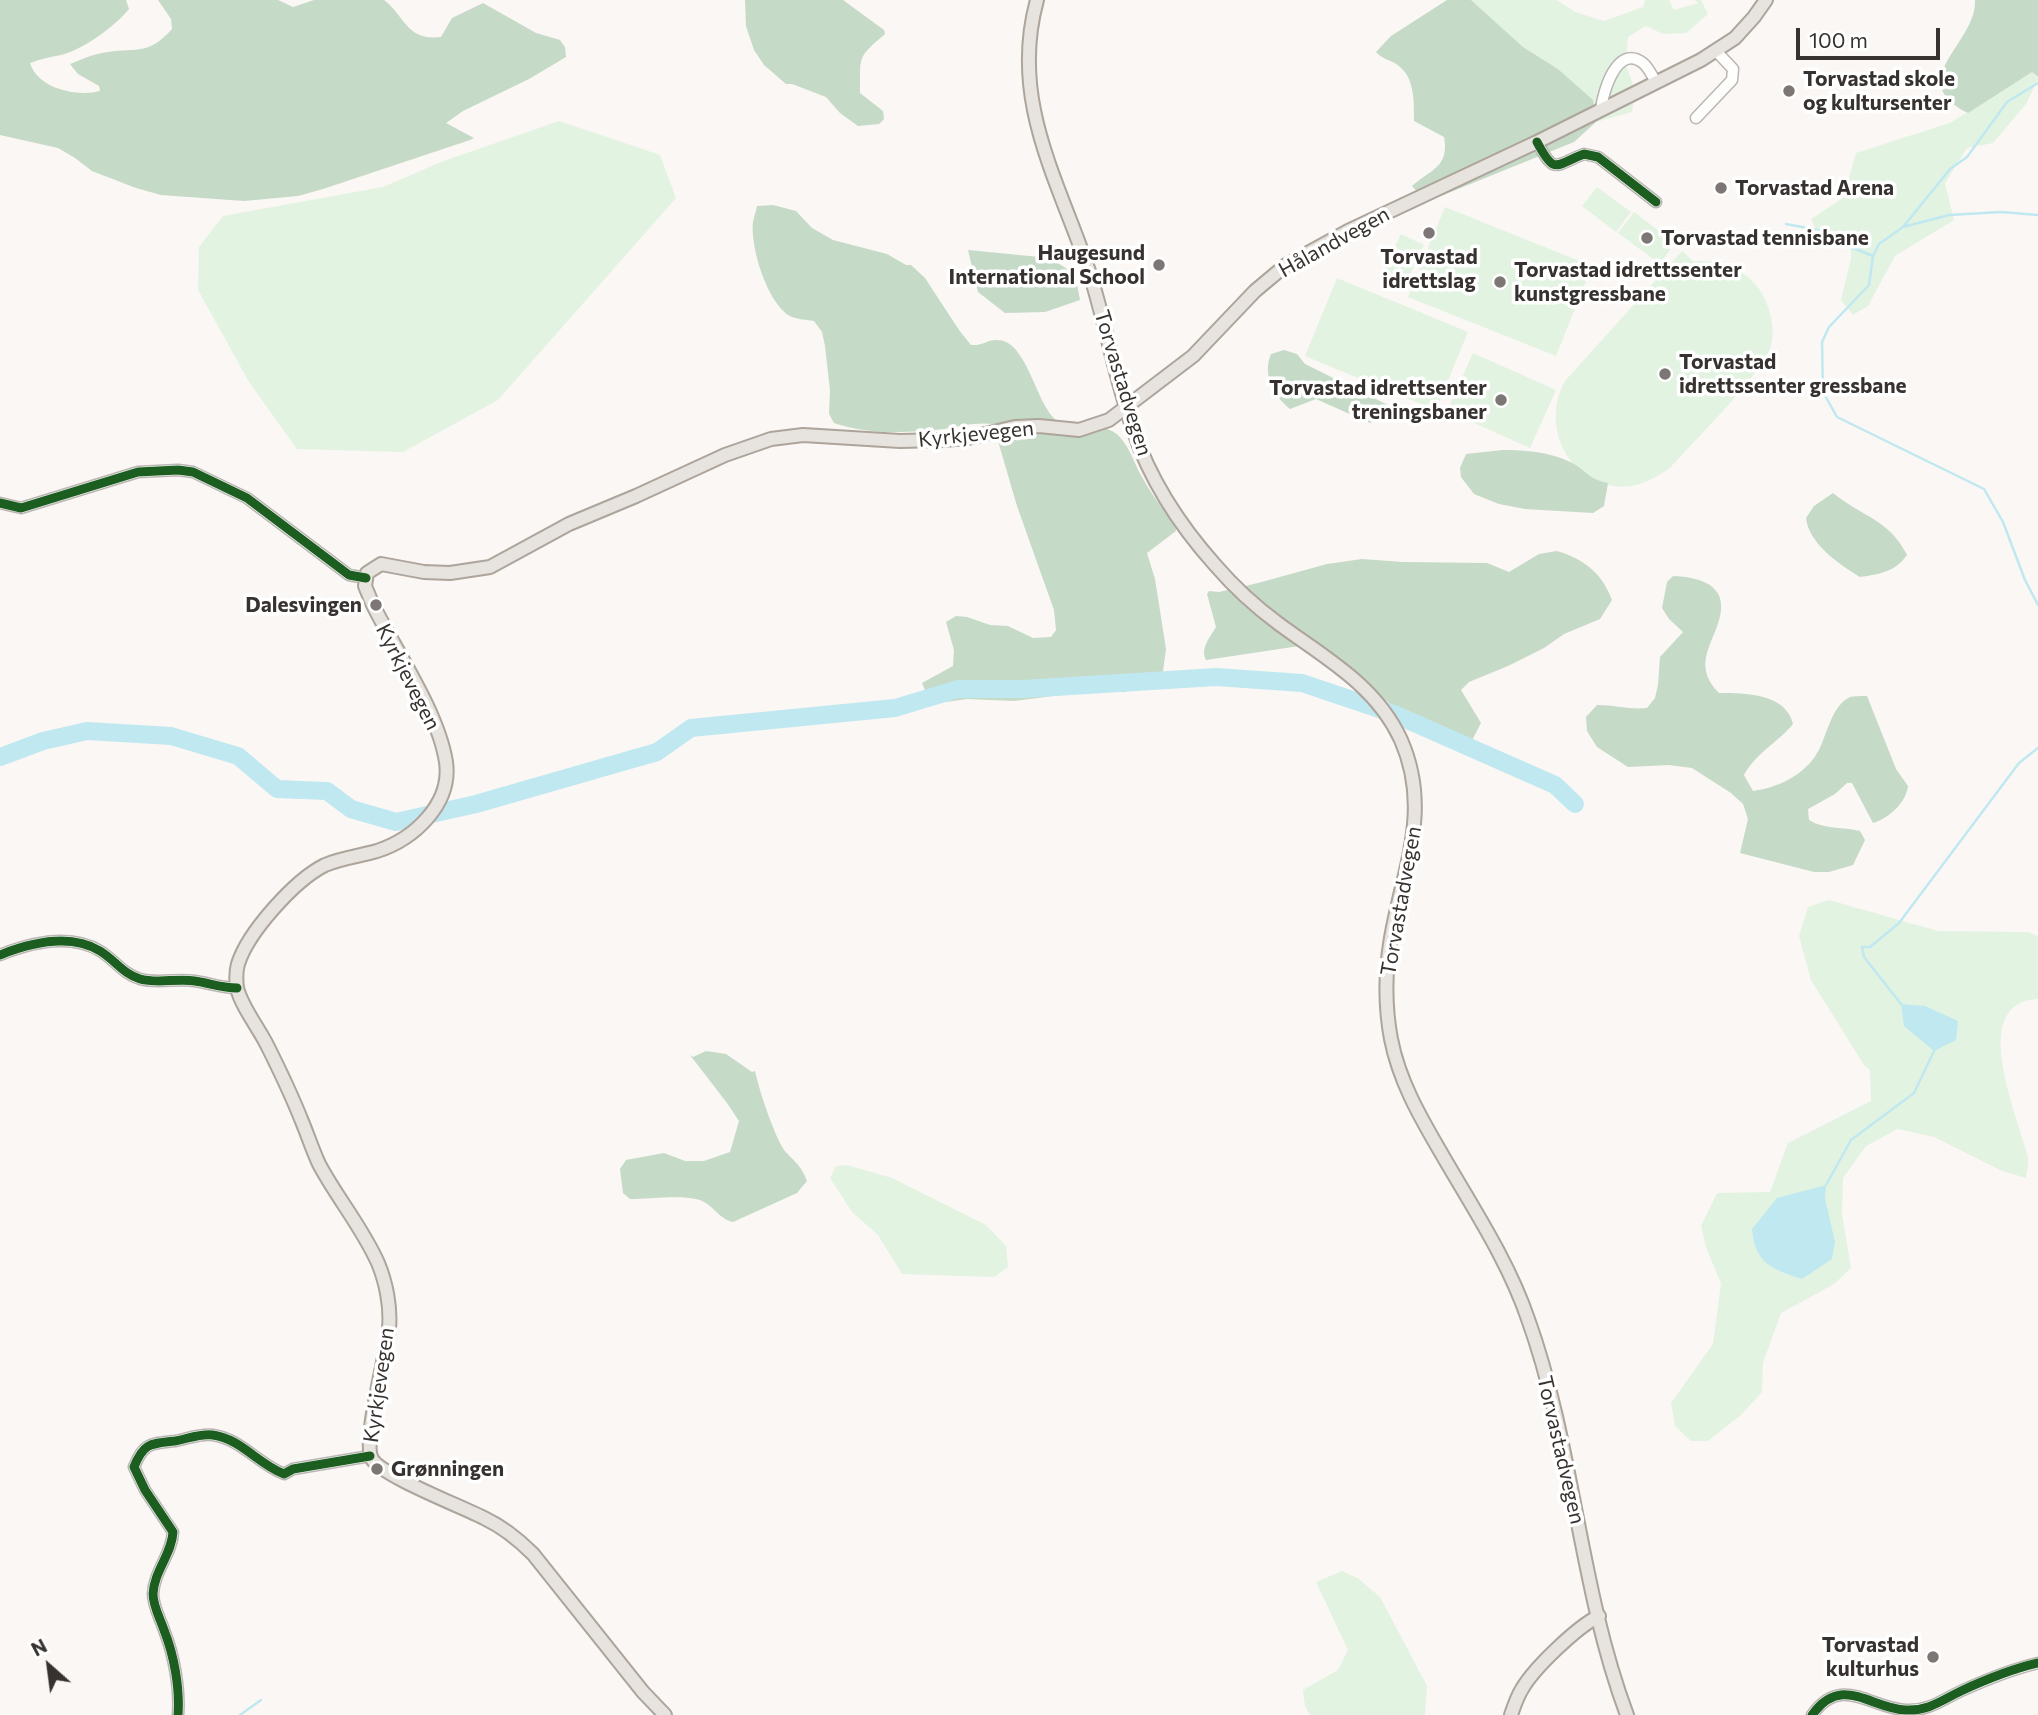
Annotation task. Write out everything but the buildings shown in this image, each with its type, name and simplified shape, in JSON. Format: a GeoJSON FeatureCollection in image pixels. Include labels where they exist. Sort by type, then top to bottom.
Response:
{"type":"FeatureCollection","features":[{"type":"Feature","properties":{"kind":"main road","name":"Torvastadvegen"},"geometry":{"type":"LineString","coordinates":[[1037,0],[1030,28],[1027,63],[1034,118],[1095,290],[1126,407],[1138,442],[1160,488],[1201,549],[1233,585],[1261,610],[1365,688],[1385,712],[1403,745],[1412,772],[1416,818],[1413,842],[1393,925],[1387,967],[1386,995],[1397,1063],[1413,1102],[1494,1245],[1527,1315],[1547,1385],[1613,1674],[1627,1715]]}},
{"type":"Feature","properties":{"kind":"main road","name":"Hålandvegen"},"geometry":{"type":"LineString","coordinates":[[1126,407],[1193,356],[1255,291],[1293,261],[1717,51],[1744,29],[1766,0]]}},
{"type":"Feature","properties":{"kind":"main road","name":"Kyrkjevegen"},"geometry":{"type":"LineString","coordinates":[[664,1715],[533,1553],[515,1537],[485,1518],[397,1477],[376,1465],[370,1456],[369,1446],[390,1325],[382,1275],[369,1245],[319,1163],[282,1074],[237,988],[237,972],[243,954],[290,890],[306,876],[327,864],[378,851],[408,835],[426,820],[445,785],[446,762],[439,738],[424,702],[372,603],[365,586],[366,578],[374,567],[381,564],[424,572],[450,573],[490,567],[569,524],[725,455],[771,439],[803,435],[900,441],[943,440],[968,438],[1015,427],[1079,429],[1110,420],[1126,407]]}},
{"type":"Feature","properties":{"kind":"main road"},"geometry":{"type":"LineString","coordinates":[[1511,1715],[1521,1690],[1531,1675],[1579,1629],[1599,1616]]}},
{"type":"Feature","properties":{"kind":"street"},"geometry":{"type":"LineString","coordinates":[[1696,118],[1732,80],[1732,69],[1717,51]]}},
{"type":"Feature","properties":{"kind":"street"},"geometry":{"type":"LineString","coordinates":[[1601,109],[1602,98],[1614,70],[1624,60],[1633,59],[1642,63],[1656,82]]}},
{"type":"Feature","properties":{"kind":"street"},"geometry":{"type":"LineString","coordinates":[[1537,142],[1546,159],[1553,164],[1564,164],[1584,154],[1598,156],[1656,202]]}},
{"type":"Feature","properties":{"kind":"street"},"geometry":{"type":"LineString","coordinates":[[0,503],[21,508],[44,503],[138,472],[193,472],[247,498],[349,575],[366,578]]}},
{"type":"Feature","properties":{"kind":"street"},"geometry":{"type":"LineString","coordinates":[[0,955],[23,946],[74,942],[101,952],[130,975],[142,979],[159,982],[192,980],[217,987],[237,988]]}},
{"type":"Feature","properties":{"kind":"street"},"geometry":{"type":"LineString","coordinates":[[178,1715],[179,1699],[170,1654],[153,1595],[158,1572],[173,1540],[173,1532],[145,1490],[134,1467],[138,1457],[149,1444],[211,1434],[245,1448],[271,1468],[284,1474],[293,1469],[370,1456]]}},
{"type":"Feature","properties":{"kind":"street"},"geometry":{"type":"LineString","coordinates":[[1812,1715],[1819,1705],[1842,1695],[1860,1696],[1903,1710],[1924,1709],[1961,1691],[2038,1663]]}},
{"type":"Feature","properties":{"kind":"green space"},"geometry":{"type":"Polygon","coordinates":[[[0,0],[126,0],[129,9],[98,36],[70,52],[30,63],[41,79],[70,92],[100,91],[99,86],[78,74],[70,64],[102,53],[147,47],[155,44],[172,29],[171,19],[158,0],[278,0],[293,7],[314,0],[384,0],[413,32],[429,37],[441,37],[452,18],[483,3],[536,33],[560,40],[565,47],[566,57],[529,79],[463,111],[446,123],[474,138],[470,140],[298,196],[244,201],[161,195],[92,171],[58,148],[0,135],[0,0]]]}},
{"type":"Feature","properties":{"kind":"green space"},"geometry":{"type":"Polygon","coordinates":[[[745,0],[843,0],[884,30],[885,34],[862,59],[860,93],[883,111],[884,119],[879,124],[858,126],[840,113],[826,97],[786,84],[764,65],[754,50],[746,26],[745,0]]]}},
{"type":"Feature","properties":{"kind":"green space"},"geometry":{"type":"Polygon","coordinates":[[[1447,0],[1471,0],[1523,47],[1558,69],[1593,100],[1596,122],[1574,142],[1426,202],[1412,186],[1441,161],[1445,147],[1444,137],[1414,121],[1413,92],[1409,78],[1397,65],[1376,52],[1391,36],[1447,0]]]}},
{"type":"Feature","properties":{"kind":"green space"},"geometry":{"type":"Polygon","coordinates":[[[1471,0],[1557,0],[1575,12],[1604,21],[1643,7],[1645,0],[1669,0],[1674,10],[1701,0],[1708,14],[1686,33],[1663,34],[1646,26],[1628,37],[1626,65],[1635,90],[1632,112],[1596,122],[1592,100],[1558,69],[1523,47],[1471,0]]]}},
{"type":"Feature","properties":{"kind":"green space"},"geometry":{"type":"Polygon","coordinates":[[[1975,0],[2038,0],[2038,77],[2032,72],[1968,113],[1949,100],[1942,88],[1942,74],[1973,16],[1975,0]]]}},
{"type":"Feature","properties":{"kind":"green space"},"geometry":{"type":"Polygon","coordinates":[[[2032,72],[2038,79],[2026,104],[1993,143],[1967,148],[1945,183],[1954,220],[1895,256],[1868,306],[1853,315],[1841,300],[1851,259],[1850,240],[1817,232],[1811,219],[1843,198],[1856,153],[1950,123],[2032,72]]]}},
{"type":"Feature","properties":{"kind":"green space"},"geometry":{"type":"Polygon","coordinates":[[[559,121],[660,155],[676,198],[498,400],[403,452],[297,449],[249,382],[198,290],[199,247],[223,216],[383,187],[441,162],[559,121]]]}},
{"type":"Feature","properties":{"kind":"green space"},"geometry":{"type":"Polygon","coordinates":[[[1597,187],[1631,212],[1616,232],[1582,206],[1597,187]]]}},
{"type":"Feature","properties":{"kind":"green space"},"geometry":{"type":"Polygon","coordinates":[[[773,205],[796,211],[812,228],[833,240],[887,254],[911,265],[925,278],[971,345],[996,340],[1007,342],[1016,350],[1051,415],[1059,422],[1106,429],[1122,439],[1148,488],[1175,523],[1176,531],[1147,553],[1155,579],[1166,649],[1163,671],[1158,678],[1124,692],[1084,692],[1014,701],[930,701],[922,683],[953,666],[954,650],[946,622],[956,616],[967,617],[990,625],[1008,626],[1033,638],[1051,637],[1056,630],[1054,610],[1017,506],[993,424],[888,432],[860,430],[834,423],[829,414],[830,390],[822,332],[814,321],[792,317],[783,311],[762,275],[754,246],[753,222],[757,206],[773,205]]]}},
{"type":"Feature","properties":{"kind":"green space","name":"Torvastad idrettssenter kunstgressbane"},"geometry":{"type":"Polygon","coordinates":[[[1445,207],[1592,266],[1556,356],[1408,297],[1445,207]]]}},
{"type":"Feature","properties":{"kind":"green space","name":"Torvastad tennisbane"},"geometry":{"type":"Polygon","coordinates":[[[1634,212],[1675,243],[1660,264],[1618,233],[1634,212]]]}},
{"type":"Feature","properties":{"kind":"green space"},"geometry":{"type":"Polygon","coordinates":[[[1401,234],[1424,245],[1402,291],[1379,280],[1401,234]]]}},
{"type":"Feature","properties":{"kind":"green space"},"geometry":{"type":"Polygon","coordinates":[[[968,250],[1050,258],[1075,274],[1080,300],[1045,312],[1005,313],[978,292],[968,250]]]}},
{"type":"Feature","properties":{"kind":"green space"},"geometry":{"type":"Polygon","coordinates":[[[1682,251],[1693,261],[1720,263],[1750,278],[1765,298],[1770,314],[1773,330],[1771,346],[1766,358],[1742,389],[1671,467],[1652,479],[1631,486],[1610,485],[1592,479],[1578,469],[1566,454],[1559,437],[1556,419],[1558,400],[1565,381],[1682,251]]]}},
{"type":"Feature","properties":{"kind":"green space"},"geometry":{"type":"Polygon","coordinates":[[[1337,278],[1468,332],[1436,410],[1305,356],[1337,278]]]}},
{"type":"Feature","properties":{"kind":"green space"},"geometry":{"type":"Polygon","coordinates":[[[1284,350],[1297,354],[1305,364],[1398,410],[1370,423],[1316,399],[1290,409],[1279,398],[1271,384],[1268,370],[1271,354],[1284,350]]]}},
{"type":"Feature","properties":{"kind":"green space","name":"Torvastad idrettsenter treningsbaner"},"geometry":{"type":"Polygon","coordinates":[[[1473,353],[1556,390],[1530,448],[1447,411],[1473,353]]]}},
{"type":"Feature","properties":{"kind":"green space"},"geometry":{"type":"Polygon","coordinates":[[[1503,450],[1529,451],[1562,459],[1608,483],[1604,506],[1593,513],[1525,509],[1499,504],[1474,494],[1461,477],[1460,468],[1466,454],[1503,450]]]}},
{"type":"Feature","properties":{"kind":"green space"},"geometry":{"type":"Polygon","coordinates":[[[1833,493],[1892,534],[1907,555],[1902,561],[1886,571],[1860,577],[1826,552],[1813,536],[1806,518],[1814,506],[1833,493]]]}},
{"type":"Feature","properties":{"kind":"green space"},"geometry":{"type":"Polygon","coordinates":[[[1557,551],[1576,558],[1591,568],[1603,582],[1612,600],[1600,619],[1564,634],[1544,648],[1508,666],[1469,682],[1461,690],[1481,723],[1468,748],[1446,733],[1422,723],[1422,726],[1306,645],[1206,660],[1204,656],[1206,643],[1216,627],[1207,594],[1209,591],[1219,592],[1327,564],[1362,559],[1487,563],[1509,572],[1539,554],[1557,551]]]}},
{"type":"Feature","properties":{"kind":"green space"},"geometry":{"type":"Polygon","coordinates":[[[1673,576],[1706,583],[1718,593],[1721,601],[1719,621],[1706,661],[1710,682],[1719,693],[1740,693],[1773,701],[1789,714],[1793,724],[1754,760],[1744,775],[1753,791],[1779,784],[1802,771],[1818,751],[1837,708],[1850,697],[1867,696],[1896,769],[1908,786],[1904,798],[1891,814],[1873,823],[1852,783],[1847,783],[1835,794],[1808,809],[1809,820],[1815,823],[1860,831],[1865,840],[1853,865],[1829,872],[1814,872],[1740,853],[1748,819],[1743,804],[1731,793],[1692,768],[1669,765],[1628,767],[1597,747],[1587,731],[1586,717],[1597,705],[1647,708],[1655,698],[1660,657],[1683,632],[1662,608],[1667,582],[1673,576]]]}},
{"type":"Feature","properties":{"kind":"green space"},"geometry":{"type":"Polygon","coordinates":[[[1829,900],[1938,931],[2028,932],[2038,936],[2038,999],[2017,1005],[2005,1020],[2001,1040],[2008,1091],[2028,1157],[2026,1178],[2002,1171],[1934,1137],[1898,1129],[1866,1146],[1843,1178],[1842,1214],[1851,1268],[1834,1284],[1781,1313],[1763,1363],[1762,1392],[1742,1414],[1708,1441],[1691,1441],[1675,1426],[1671,1403],[1713,1344],[1721,1284],[1706,1247],[1701,1226],[1717,1193],[1770,1192],[1788,1143],[1871,1101],[1870,1070],[1864,1065],[1811,980],[1799,936],[1808,907],[1829,900]]]}},
{"type":"Feature","properties":{"kind":"green space"},"geometry":{"type":"Polygon","coordinates":[[[706,1051],[726,1054],[752,1072],[755,1071],[767,1112],[780,1143],[800,1167],[807,1181],[797,1193],[733,1222],[696,1199],[630,1199],[623,1193],[620,1169],[626,1160],[664,1153],[685,1161],[704,1161],[730,1152],[739,1121],[690,1055],[693,1057],[706,1051]]]}},
{"type":"Feature","properties":{"kind":"green space"},"geometry":{"type":"Polygon","coordinates":[[[847,1165],[892,1178],[986,1225],[1006,1246],[1008,1267],[994,1277],[902,1274],[878,1235],[852,1212],[830,1178],[836,1166],[847,1165]]]}},
{"type":"Feature","properties":{"kind":"green space"},"geometry":{"type":"Polygon","coordinates":[[[1342,1571],[1359,1579],[1380,1597],[1427,1686],[1425,1715],[1310,1715],[1305,1706],[1303,1690],[1338,1670],[1348,1650],[1316,1582],[1342,1571]]]}},
{"type":"Feature","properties":{"kind":"water"},"geometry":{"type":"Polygon","coordinates":[[[1901,1004],[1925,1006],[1958,1021],[1956,1040],[1934,1051],[1904,1026],[1901,1004]]]}},
{"type":"Feature","properties":{"kind":"water"},"geometry":{"type":"Polygon","coordinates":[[[1826,1185],[1825,1198],[1835,1242],[1832,1259],[1802,1279],[1774,1268],[1761,1258],[1752,1229],[1777,1198],[1826,1185]]]}},
{"type":"Feature","properties":{"kind":"waterway"},"geometry":{"type":"LineString","coordinates":[[2038,83],[2007,102],[1967,157],[1950,169],[1903,227],[1879,244],[1873,256],[1869,285],[1829,327],[1822,342],[1823,392],[1837,417],[1984,489],[2003,522],[2025,580],[2038,605]]}},
{"type":"Feature","properties":{"kind":"waterway"},"geometry":{"type":"LineString","coordinates":[[1903,227],[1949,215],[2001,212],[2038,215]]}},
{"type":"Feature","properties":{"kind":"waterway"},"geometry":{"type":"LineString","coordinates":[[1786,224],[1818,230],[1873,256]]}},
{"type":"Feature","properties":{"kind":"waterway"},"geometry":{"type":"LineString","coordinates":[[0,757],[43,741],[87,731],[171,736],[238,756],[277,789],[327,791],[351,809],[396,822],[476,804],[657,752],[691,728],[895,708],[958,689],[1023,689],[1216,677],[1302,683],[1394,714],[1555,785],[1575,804]]}},
{"type":"Feature","properties":{"kind":"waterway"},"geometry":{"type":"LineString","coordinates":[[1901,1004],[1864,957],[1862,947],[1870,947],[1899,923],[2019,763],[2038,748]]}},
{"type":"Feature","properties":{"kind":"waterway"},"geometry":{"type":"LineString","coordinates":[[1826,1185],[1851,1140],[1914,1093],[1934,1051]]}},
{"type":"Feature","properties":{"kind":"waterway"},"geometry":{"type":"LineString","coordinates":[[240,1715],[261,1700]]}},
{"type":"Feature","properties":{"kind":"cycle path"},"geometry":{"type":"LineString","coordinates":[[1537,142],[1548,160],[1556,165],[1584,154],[1598,157],[1656,202]]}},
{"type":"Feature","properties":{"kind":"cycle path"},"geometry":{"type":"LineString","coordinates":[[0,503],[21,508],[138,472],[193,472],[247,498],[349,575],[366,578]]}},
{"type":"Feature","properties":{"kind":"cycle path"},"geometry":{"type":"LineString","coordinates":[[0,955],[37,944],[76,942],[100,951],[129,974],[140,979],[188,980],[237,988]]}},
{"type":"Feature","properties":{"kind":"cycle path"},"geometry":{"type":"LineString","coordinates":[[178,1715],[173,1661],[153,1594],[173,1532],[145,1490],[134,1467],[141,1453],[154,1444],[199,1435],[213,1435],[232,1441],[284,1474],[293,1469],[370,1456]]}},
{"type":"Feature","properties":{"kind":"cycle path"},"geometry":{"type":"LineString","coordinates":[[1812,1715],[1834,1696],[1846,1695],[1893,1708],[1922,1709],[1989,1679],[2038,1663]]}},
{"type":"Feature","properties":{"kind":"place","name":"Torvastad skole og kultursenter"},"geometry":{"type":"Point","coordinates":[1789,91]}},
{"type":"Feature","properties":{"kind":"place","name":"Torvastad Arena"},"geometry":{"type":"Point","coordinates":[1721,188]}},
{"type":"Feature","properties":{"kind":"place","name":"Torvastad idrettslag"},"geometry":{"type":"Point","coordinates":[1429,233]}},
{"type":"Feature","properties":{"kind":"place","name":"Torvastad tennisbane"},"geometry":{"type":"Point","coordinates":[1647,238]}},
{"type":"Feature","properties":{"kind":"place","name":"Haugesund International School"},"geometry":{"type":"Point","coordinates":[1159,265]}},
{"type":"Feature","properties":{"kind":"place","name":"Torvastad idrettssenter kunstgressbane"},"geometry":{"type":"Point","coordinates":[1500,282]}},
{"type":"Feature","properties":{"kind":"place","name":"Torvastad idrettssenter gressbane"},"geometry":{"type":"Point","coordinates":[1665,374]}},
{"type":"Feature","properties":{"kind":"place","name":"Torvastad idrettsenter treningsbaner"},"geometry":{"type":"Point","coordinates":[1501,400]}},
{"type":"Feature","properties":{"kind":"place","name":"Dalesvingen"},"geometry":{"type":"Point","coordinates":[376,605]}},
{"type":"Feature","properties":{"kind":"place","name":"Grønningen"},"geometry":{"type":"Point","coordinates":[377,1469]}},
{"type":"Feature","properties":{"kind":"place","name":"Torvastad kulturhus"},"geometry":{"type":"Point","coordinates":[1933,1657]}}]}
